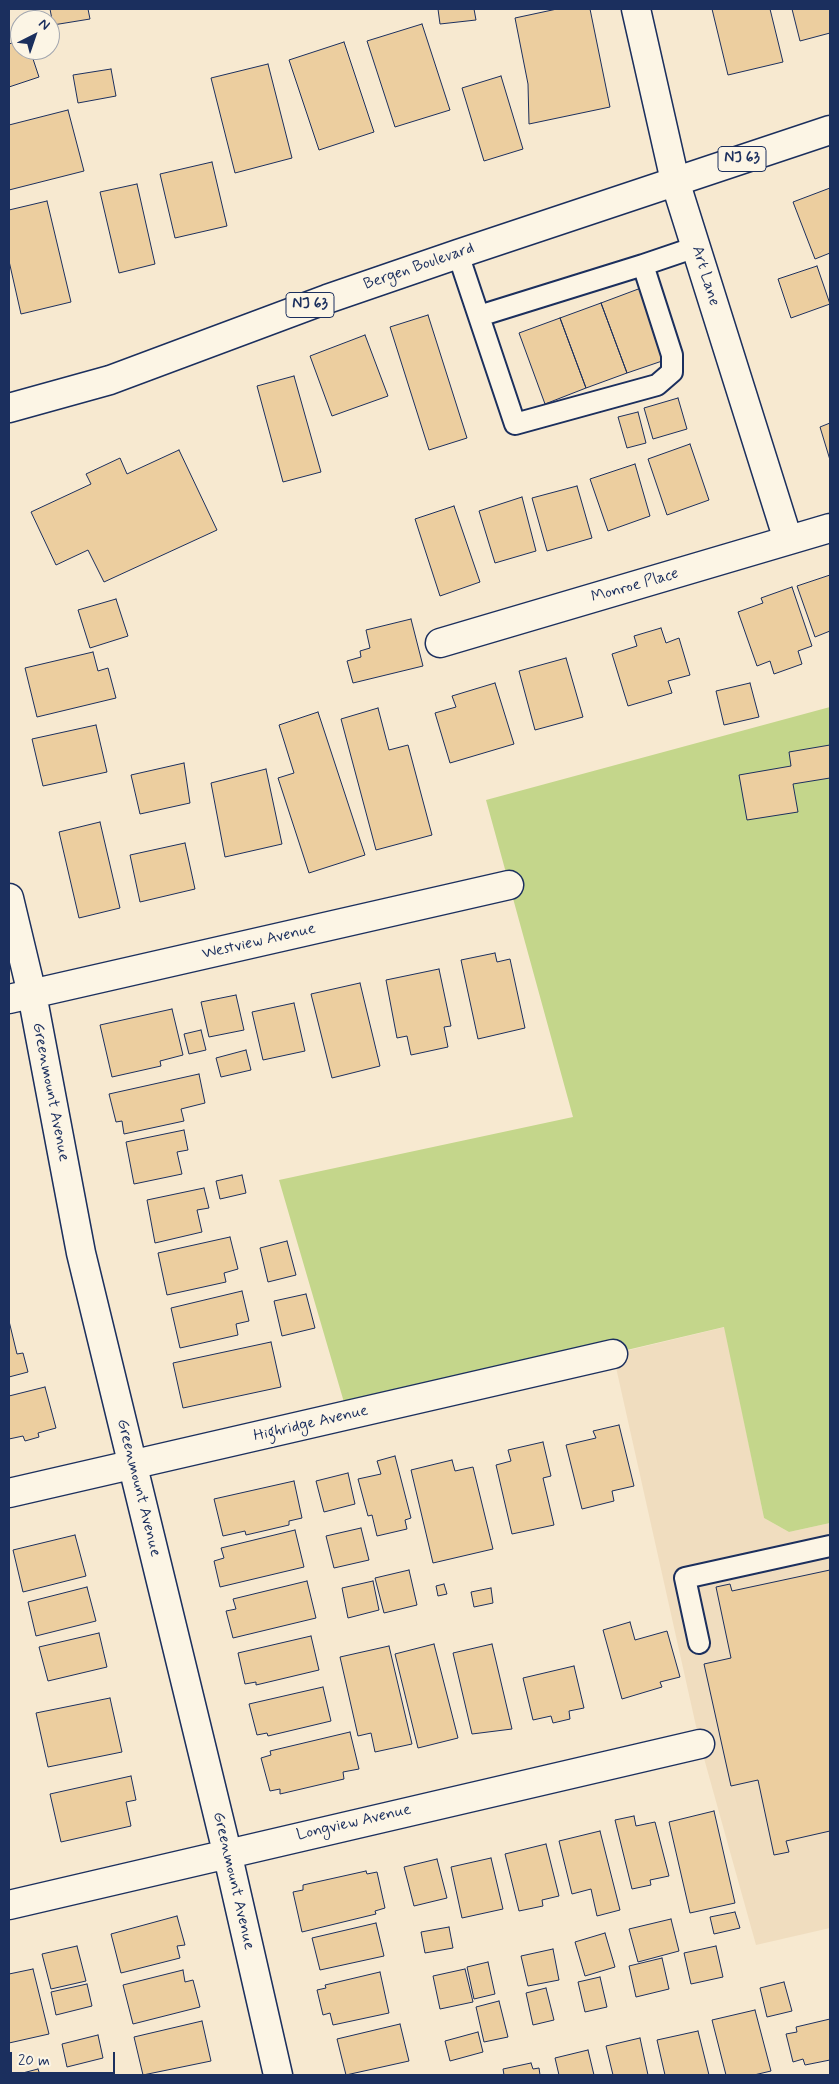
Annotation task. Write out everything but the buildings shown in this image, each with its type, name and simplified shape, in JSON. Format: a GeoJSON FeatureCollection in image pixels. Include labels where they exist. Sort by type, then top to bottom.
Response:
{"type":"FeatureCollection","features":[{"type":"Feature","properties":{"kind":"street","name":"Art Lane"},"geometry":{"type":"LineString","coordinates":[[636,9],[675,181],[788,540]]}},
{"type":"Feature","properties":{"kind":"street","name":"Bergen Boulevard"},"geometry":{"type":"LineString","coordinates":[[9,408],[110,380],[327,299],[830,130]]}},
{"type":"Feature","properties":{"kind":"street","name":"Monroe Place"},"geometry":{"type":"LineString","coordinates":[[440,643],[830,528]]}},
{"type":"Feature","properties":{"kind":"street","name":"Westview Avenue"},"geometry":{"type":"LineString","coordinates":[[20,996],[509,885]]}},
{"type":"Feature","properties":{"kind":"street","name":"Greenmount Avenue"},"geometry":{"type":"LineString","coordinates":[[9,898],[20,996],[227,1852],[278,2075]]}},
{"type":"Feature","properties":{"kind":"street","name":"Highridge Avenue"},"geometry":{"type":"LineString","coordinates":[[9,1493],[132,1463],[613,1354]]}},
{"type":"Feature","properties":{"kind":"street","name":"Longview Avenue"},"geometry":{"type":"LineString","coordinates":[[9,1905],[227,1852],[700,1744]]}},
{"type":"Feature","properties":{"kind":"lane"},"geometry":{"type":"LineString","coordinates":[[479,316],[696,247]]}},
{"type":"Feature","properties":{"kind":"lane"},"geometry":{"type":"LineString","coordinates":[[458,254],[515,424],[657,385],[672,372],[672,355],[643,265]]}},
{"type":"Feature","properties":{"kind":"lane"},"geometry":{"type":"LineString","coordinates":[[699,1643],[685,1578],[830,1546]]}},
{"type":"Feature","properties":{"kind":"shaded area"},"geometry":{"type":"Polygon","coordinates":[[[725,1327],[764,1518],[789,1532],[830,1523],[830,1928],[756,1945],[700,1744],[613,1354],[725,1327]]]}},
{"type":"Feature","properties":{"kind":"green space"},"geometry":{"type":"Polygon","coordinates":[[[830,707],[830,1523],[789,1532],[764,1518],[724,1327],[348,1416],[279,1180],[573,1117],[486,800],[830,707]]]}}]}
